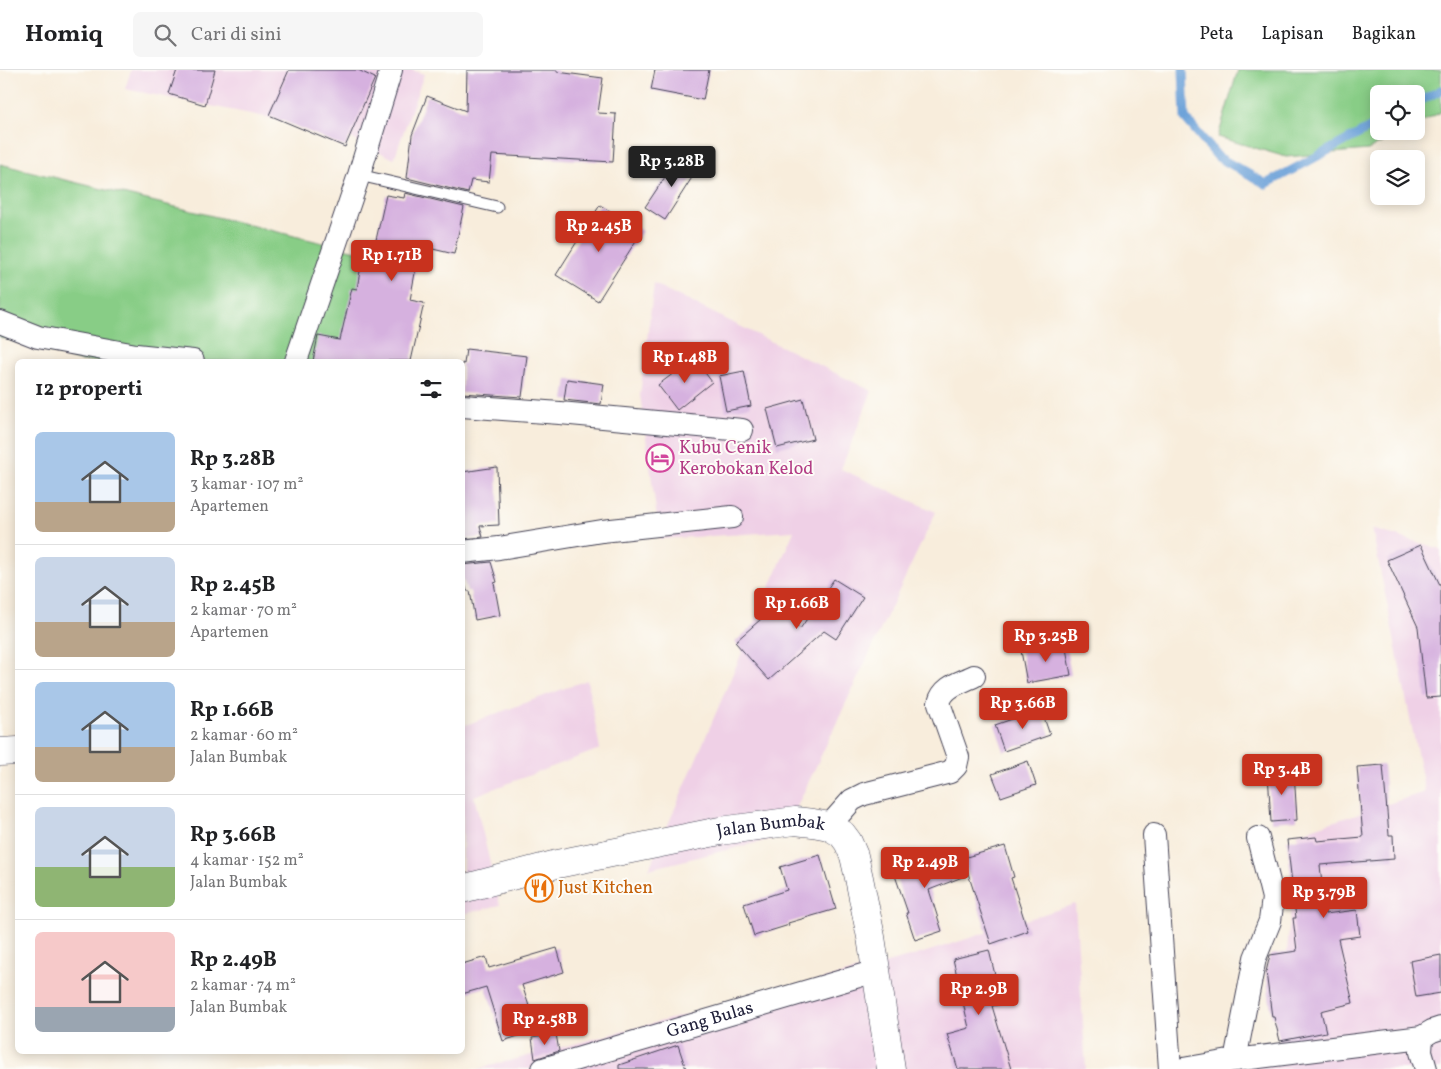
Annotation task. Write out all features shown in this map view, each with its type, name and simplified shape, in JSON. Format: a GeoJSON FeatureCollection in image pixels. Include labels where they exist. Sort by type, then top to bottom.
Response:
{"type":"FeatureCollection","features":[{"type":"Feature","properties":{"kind":"street"},"geometry":{"type":"LineString","coordinates":[[297,359],[359,175],[391,70]]}},
{"type":"Feature","properties":{"kind":"street"},"geometry":{"type":"LineString","coordinates":[[0,322],[38,337],[136,355],[174,359]]}},
{"type":"Feature","properties":{"kind":"street"},"geometry":{"type":"LineString","coordinates":[[465,406],[742,430]]}},
{"type":"Feature","properties":{"kind":"street"},"geometry":{"type":"LineString","coordinates":[[465,552],[612,530],[732,517]]}},
{"type":"Feature","properties":{"kind":"street"},"geometry":{"type":"LineString","coordinates":[[829,826],[852,800],[864,794],[950,772],[956,766],[958,757],[939,703],[941,695],[948,688],[974,676]]}},
{"type":"Feature","properties":{"kind":"street"},"geometry":{"type":"LineString","coordinates":[[0,752],[15,751]]}},
{"type":"Feature","properties":{"kind":"street","name":"Jalan Bumbak"},"geometry":{"type":"LineString","coordinates":[[465,888],[557,864],[720,831],[795,822],[829,826],[842,834],[854,856],[860,878],[891,1069]]}},
{"type":"Feature","properties":{"kind":"street"},"geometry":{"type":"LineString","coordinates":[[1154,835],[1170,1069]]}},
{"type":"Feature","properties":{"kind":"street"},"geometry":{"type":"LineString","coordinates":[[1235,1060],[1255,958],[1270,921],[1273,898],[1258,838]]}},
{"type":"Feature","properties":{"kind":"street","name":"Gang Bulas"},"geometry":{"type":"LineString","coordinates":[[543,1069],[876,971]]}},
{"type":"Feature","properties":{"kind":"street"},"geometry":{"type":"LineString","coordinates":[[1183,1069],[1431,1033]]}},
{"type":"Feature","properties":{"kind":"street"},"geometry":{"type":"LineString","coordinates":[[1426,1069],[1422,1052],[1431,1033]]}},
{"type":"Feature","properties":{"kind":"lane"},"geometry":{"type":"LineString","coordinates":[[359,175],[497,207]]}},
{"type":"Feature","properties":{"kind":"shaded area"},"geometry":{"type":"Polygon","coordinates":[[[131,70],[412,70],[424,74],[394,159],[336,131],[125,89],[131,70]]]}},
{"type":"Feature","properties":{"kind":"shaded area"},"geometry":{"type":"Polygon","coordinates":[[[654,284],[872,391],[841,469],[936,512],[794,813],[781,814],[772,839],[649,869],[794,531],[660,539],[640,395],[654,284]]]}},
{"type":"Feature","properties":{"kind":"shaded area"},"geometry":{"type":"Polygon","coordinates":[[[1372,529],[1441,549],[1441,1069],[1209,1069],[1278,1048],[1298,833],[1425,792],[1372,529]]]}},
{"type":"Feature","properties":{"kind":"shaded area"},"geometry":{"type":"Polygon","coordinates":[[[587,680],[600,749],[474,796],[500,905],[465,914],[465,725],[587,680]]]}},
{"type":"Feature","properties":{"kind":"shaded area"},"geometry":{"type":"Polygon","coordinates":[[[1075,904],[1086,1069],[478,1069],[917,955],[1075,904]]]}},
{"type":"Feature","properties":{"kind":"green space"},"geometry":{"type":"Polygon","coordinates":[[[1238,70],[1441,70],[1441,112],[1425,120],[1425,85],[1370,85],[1370,140],[1387,140],[1368,150],[1286,157],[1218,137],[1238,70]]]}},
{"type":"Feature","properties":{"kind":"green space"},"geometry":{"type":"Polygon","coordinates":[[[0,164],[372,255],[345,335],[333,359],[73,359],[0,337],[0,164]]]}},
{"type":"Feature","properties":{"kind":"building"},"geometry":{"type":"Polygon","coordinates":[[[177,70],[215,70],[205,105],[169,94],[177,70]]]}},
{"type":"Feature","properties":{"kind":"building"},"geometry":{"type":"Polygon","coordinates":[[[289,70],[358,70],[375,78],[345,147],[269,115],[289,70]]]}},
{"type":"Feature","properties":{"kind":"building"},"geometry":{"type":"Polygon","coordinates":[[[467,70],[557,70],[557,72],[603,78],[598,113],[616,114],[613,162],[492,155],[489,182],[471,180],[468,193],[407,178],[412,135],[427,96],[466,111],[467,70]]]}},
{"type":"Feature","properties":{"kind":"building"},"geometry":{"type":"Polygon","coordinates":[[[655,70],[709,70],[703,100],[651,90],[655,70]]]}},
{"type":"Feature","properties":{"kind":"building"},"geometry":{"type":"Polygon","coordinates":[[[679,156],[698,168],[665,220],[645,207],[679,156]]]}},
{"type":"Feature","properties":{"kind":"building"},"geometry":{"type":"Polygon","coordinates":[[[405,193],[464,207],[454,254],[420,246],[410,300],[424,303],[411,359],[313,359],[318,336],[340,340],[352,288],[357,289],[364,247],[374,249],[386,195],[404,198],[405,193]]]}},
{"type":"Feature","properties":{"kind":"building"},"geometry":{"type":"Polygon","coordinates":[[[600,205],[642,231],[598,301],[556,275],[600,205]]]}},
{"type":"Feature","properties":{"kind":"building"},"geometry":{"type":"Polygon","coordinates":[[[466,349],[527,356],[522,397],[465,393],[466,349]]]}},
{"type":"Feature","properties":{"kind":"building"},"geometry":{"type":"Polygon","coordinates":[[[694,358],[712,382],[677,410],[658,385],[694,358]]]}},
{"type":"Feature","properties":{"kind":"building"},"geometry":{"type":"Polygon","coordinates":[[[744,371],[751,406],[726,411],[719,376],[744,371]]]}},
{"type":"Feature","properties":{"kind":"building"},"geometry":{"type":"Polygon","coordinates":[[[567,379],[604,384],[601,404],[564,400],[567,379]]]}},
{"type":"Feature","properties":{"kind":"building"},"geometry":{"type":"Polygon","coordinates":[[[803,399],[813,439],[777,448],[767,409],[803,399]]]}},
{"type":"Feature","properties":{"kind":"building"},"geometry":{"type":"Polygon","coordinates":[[[497,467],[499,525],[480,526],[483,537],[465,539],[465,472],[497,467]]]}},
{"type":"Feature","properties":{"kind":"building"},"geometry":{"type":"Polygon","coordinates":[[[1421,545],[1441,587],[1441,697],[1426,698],[1418,627],[1387,560],[1421,545]]]}},
{"type":"Feature","properties":{"kind":"building"},"geometry":{"type":"Polygon","coordinates":[[[491,562],[497,582],[494,583],[500,615],[475,620],[470,591],[467,591],[465,584],[465,565],[491,562]]]}},
{"type":"Feature","properties":{"kind":"building"},"geometry":{"type":"Polygon","coordinates":[[[834,579],[863,597],[836,639],[824,631],[769,680],[735,642],[778,604],[800,629],[834,579]]]}},
{"type":"Feature","properties":{"kind":"building"},"geometry":{"type":"Polygon","coordinates":[[[1065,643],[1071,675],[1027,683],[1021,651],[1065,643]]]}},
{"type":"Feature","properties":{"kind":"building"},"geometry":{"type":"Polygon","coordinates":[[[1041,709],[1050,735],[1004,751],[995,725],[1041,709]]]}},
{"type":"Feature","properties":{"kind":"building"},"geometry":{"type":"Polygon","coordinates":[[[1028,761],[1036,785],[1001,797],[992,774],[1028,761]]]}},
{"type":"Feature","properties":{"kind":"building"},"geometry":{"type":"Polygon","coordinates":[[[1383,765],[1389,835],[1393,835],[1394,859],[1320,865],[1325,914],[1357,910],[1360,936],[1338,939],[1353,1003],[1321,1011],[1326,1032],[1280,1041],[1274,1017],[1272,1017],[1266,972],[1270,955],[1297,951],[1293,918],[1296,918],[1287,840],[1316,837],[1317,841],[1363,837],[1357,767],[1383,765]]]}},
{"type":"Feature","properties":{"kind":"building"},"geometry":{"type":"Polygon","coordinates":[[[1294,771],[1297,820],[1271,822],[1268,773],[1294,771]]]}},
{"type":"Feature","properties":{"kind":"building"},"geometry":{"type":"Polygon","coordinates":[[[1005,846],[1014,877],[1011,878],[1028,931],[991,944],[963,858],[1005,846]]]}},
{"type":"Feature","properties":{"kind":"building"},"geometry":{"type":"Polygon","coordinates":[[[954,850],[965,876],[929,890],[942,931],[915,940],[891,864],[916,855],[919,863],[954,850]]]}},
{"type":"Feature","properties":{"kind":"building"},"geometry":{"type":"Polygon","coordinates":[[[820,855],[836,909],[788,923],[789,925],[754,936],[744,904],[787,890],[780,867],[820,855]]]}},
{"type":"Feature","properties":{"kind":"building"},"geometry":{"type":"Polygon","coordinates":[[[557,948],[564,972],[522,985],[537,1030],[503,1041],[486,987],[465,993],[465,963],[486,957],[489,968],[557,948]]]}},
{"type":"Feature","properties":{"kind":"building"},"geometry":{"type":"Polygon","coordinates":[[[989,950],[1002,1004],[992,1006],[1011,1069],[958,1069],[947,1034],[969,1028],[953,959],[989,950]]]}},
{"type":"Feature","properties":{"kind":"building"},"geometry":{"type":"Polygon","coordinates":[[[1441,955],[1441,993],[1416,997],[1410,961],[1441,955]]]}},
{"type":"Feature","properties":{"kind":"building"},"geometry":{"type":"Polygon","coordinates":[[[556,1034],[559,1051],[535,1059],[532,1038],[556,1034]]]}},
{"type":"Feature","properties":{"kind":"building"},"geometry":{"type":"Polygon","coordinates":[[[678,1045],[686,1069],[619,1069],[619,1065],[678,1045]]]}},
{"type":"Feature","properties":{"kind":"waterway"},"geometry":{"type":"LineString","coordinates":[[1183,70],[1185,118],[1218,157],[1266,184],[1370,128]]}},
{"type":"Feature","properties":{"kind":"waterway"},"geometry":{"type":"LineString","coordinates":[[1425,98],[1441,90]]}},
{"type":"Feature","properties":{"kind":"place","name":"Kubu Cenik Kerobokan Kelod"},"geometry":{"type":"Point","coordinates":[660,458]}},
{"type":"Feature","properties":{"kind":"place","name":"Just Kitchen"},"geometry":{"type":"Point","coordinates":[539,888]}}]}
